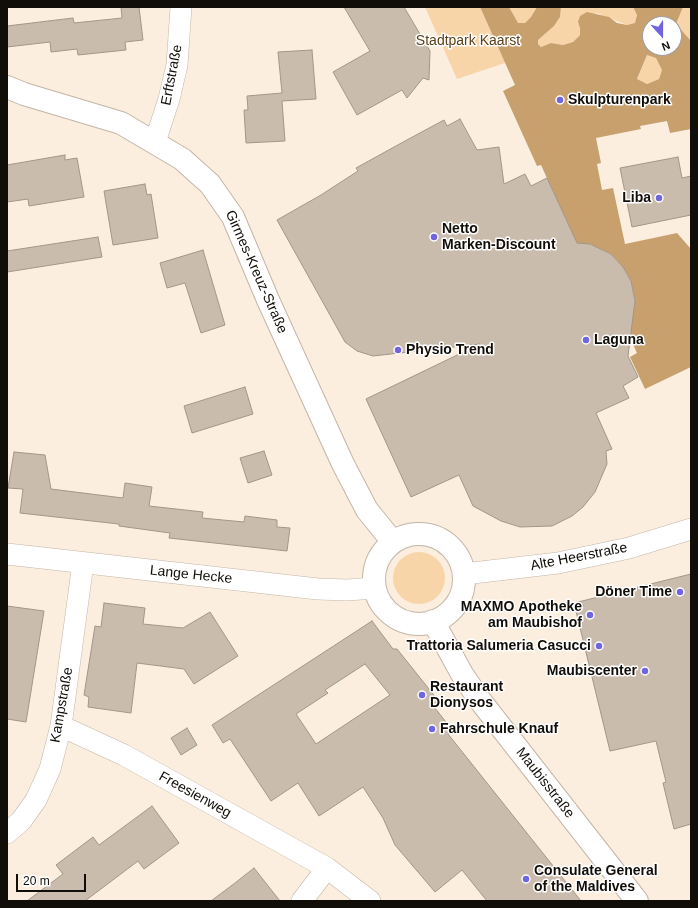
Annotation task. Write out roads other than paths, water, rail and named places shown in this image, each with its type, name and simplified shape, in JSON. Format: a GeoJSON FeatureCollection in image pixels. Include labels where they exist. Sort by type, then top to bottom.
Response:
{"type":"FeatureCollection","features":[{"type":"Feature","properties":{"kind":"street","name":"Erftstraße"},"geometry":{"type":"LineString","coordinates":[[155,142],[169,99],[177,65],[181,7]]}},
{"type":"Feature","properties":{"kind":"street","name":"Girmes-Kreuz-Straße"},"geometry":{"type":"LineString","coordinates":[[7,87],[24,94],[122,124],[182,159],[210,184],[226,206],[343,464],[367,510],[393,542]]}},
{"type":"Feature","properties":{"kind":"street","name":"Alte Heerstraße"},"geometry":{"type":"LineString","coordinates":[[464,574],[565,562],[629,548],[691,529]]}},
{"type":"Feature","properties":{"kind":"street"},"geometry":{"type":"LineString","coordinates":[[422,534],[438,538],[450,546],[460,559],[464,574],[463,589],[457,603],[447,614],[433,622],[415,624],[397,618],[383,606],[375,588],[375,571],[381,555],[393,542],[407,535],[422,534]]}},
{"type":"Feature","properties":{"kind":"street","name":"Lange Hecke"},"geometry":{"type":"LineString","coordinates":[[7,554],[318,589],[347,590],[375,588]]}},
{"type":"Feature","properties":{"kind":"street","name":"Kampstraße"},"geometry":{"type":"LineString","coordinates":[[7,833],[21,821],[36,800],[50,769],[61,726],[83,563]]}},
{"type":"Feature","properties":{"kind":"street","name":"Maubisstraße"},"geometry":{"type":"LineString","coordinates":[[433,622],[447,649],[478,699],[637,901]]}},
{"type":"Feature","properties":{"kind":"street","name":"Freesienweg"},"geometry":{"type":"LineString","coordinates":[[61,726],[124,756],[327,868],[370,901]]}},
{"type":"Feature","properties":{"kind":"street"},"geometry":{"type":"LineString","coordinates":[[302,901],[327,868]]}},
{"type":"Feature","properties":{"kind":"place","name":"Skulpturenpark"},"geometry":{"type":"Point","coordinates":[560,100]}},
{"type":"Feature","properties":{"kind":"place","name":"Liba"},"geometry":{"type":"Point","coordinates":[659,198]}},
{"type":"Feature","properties":{"kind":"place","name":"Netto Marken-Discount"},"geometry":{"type":"Point","coordinates":[434,237]}},
{"type":"Feature","properties":{"kind":"place","name":"Laguna"},"geometry":{"type":"Point","coordinates":[586,340]}},
{"type":"Feature","properties":{"kind":"place","name":"Physio Trend"},"geometry":{"type":"Point","coordinates":[398,350]}},
{"type":"Feature","properties":{"kind":"place","name":"Döner Time"},"geometry":{"type":"Point","coordinates":[680,592]}},
{"type":"Feature","properties":{"kind":"place","name":"MAXMO Apotheke am Maubishof"},"geometry":{"type":"Point","coordinates":[590,615]}},
{"type":"Feature","properties":{"kind":"place","name":"Trattoria Salumeria Casucci"},"geometry":{"type":"Point","coordinates":[599,646]}},
{"type":"Feature","properties":{"kind":"place","name":"Maubiscenter"},"geometry":{"type":"Point","coordinates":[645,671]}},
{"type":"Feature","properties":{"kind":"place","name":"Restaurant Dionysos"},"geometry":{"type":"Point","coordinates":[422,695]}},
{"type":"Feature","properties":{"kind":"place","name":"Fahrschule Knauf"},"geometry":{"type":"Point","coordinates":[432,729]}},
{"type":"Feature","properties":{"kind":"place","name":"Consulate General of the Maldives"},"geometry":{"type":"Point","coordinates":[526,879]}},
{"type":"Feature","properties":{"kind":"park label","name":"Stadtpark Kaarst"},"geometry":{"type":"Point","coordinates":[468,41]}}]}
